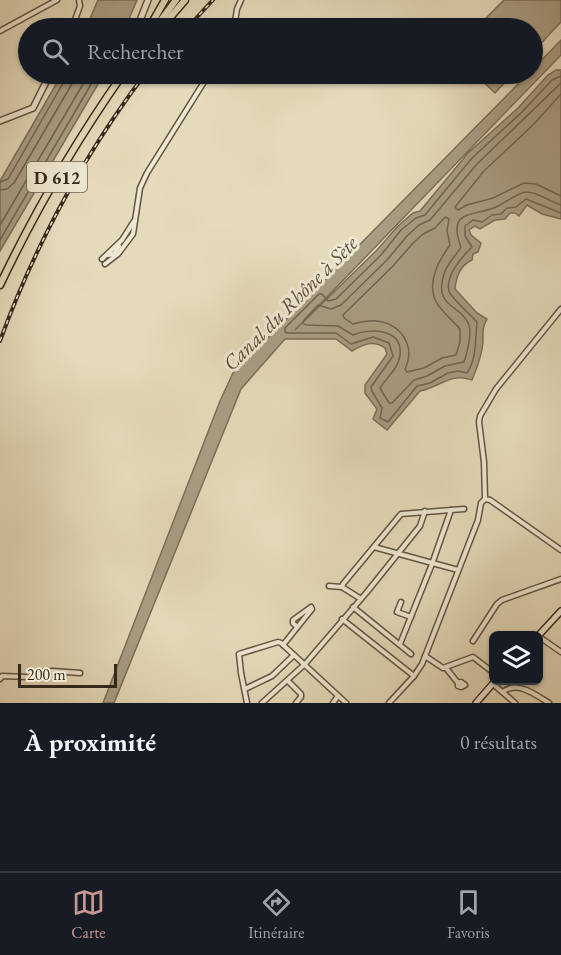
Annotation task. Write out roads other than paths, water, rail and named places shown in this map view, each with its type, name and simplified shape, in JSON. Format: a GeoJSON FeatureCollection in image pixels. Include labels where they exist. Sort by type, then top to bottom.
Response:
{"type":"FeatureCollection","features":[{"type":"Feature","properties":{"kind":"main road"},"geometry":{"type":"LineString","coordinates":[[155,18],[165,0]]}},
{"type":"Feature","properties":{"kind":"main road"},"geometry":{"type":"LineString","coordinates":[[162,18],[176,0]]}},
{"type":"Feature","properties":{"kind":"main road"},"geometry":{"type":"LineString","coordinates":[[170,18],[185,0]]}},
{"type":"Feature","properties":{"kind":"main road","name":"D 612"},"geometry":{"type":"LineString","coordinates":[[0,285],[51,186],[80,137],[116,84]]}},
{"type":"Feature","properties":{"kind":"street"},"geometry":{"type":"LineString","coordinates":[[24,18],[57,0]]}},
{"type":"Feature","properties":{"kind":"street"},"geometry":{"type":"LineString","coordinates":[[77,18],[79,0]]}},
{"type":"Feature","properties":{"kind":"street"},"geometry":{"type":"LineString","coordinates":[[141,18],[148,0]]}},
{"type":"Feature","properties":{"kind":"street"},"geometry":{"type":"LineString","coordinates":[[236,18],[241,0]]}},
{"type":"Feature","properties":{"kind":"street"},"geometry":{"type":"LineString","coordinates":[[75,18],[77,13]]}},
{"type":"Feature","properties":{"kind":"street"},"geometry":{"type":"LineString","coordinates":[[0,31],[18,21]]}},
{"type":"Feature","properties":{"kind":"street"},"geometry":{"type":"LineString","coordinates":[[0,122],[33,108],[45,84]]}},
{"type":"Feature","properties":{"kind":"street"},"geometry":{"type":"LineString","coordinates":[[122,240],[103,261],[126,245],[133,234],[140,188],[203,84]]}},
{"type":"Feature","properties":{"kind":"street"},"geometry":{"type":"LineString","coordinates":[[114,255],[134,220]]}},
{"type":"Feature","properties":{"kind":"street"},"geometry":{"type":"LineString","coordinates":[[108,255],[114,255]]}},
{"type":"Feature","properties":{"kind":"street"},"geometry":{"type":"LineString","coordinates":[[389,703],[414,676],[425,656],[478,520],[481,503],[485,499],[480,416],[496,389],[561,309]]}},
{"type":"Feature","properties":{"kind":"street"},"geometry":{"type":"LineString","coordinates":[[485,499],[490,500],[561,550]]}},
{"type":"Feature","properties":{"kind":"street"},"geometry":{"type":"LineString","coordinates":[[342,587],[401,514],[464,509]]}},
{"type":"Feature","properties":{"kind":"street"},"geometry":{"type":"LineString","coordinates":[[400,644],[451,510]]}},
{"type":"Feature","properties":{"kind":"street"},"geometry":{"type":"LineString","coordinates":[[262,703],[305,664],[361,599],[420,526],[425,511]]}},
{"type":"Feature","properties":{"kind":"street"},"geometry":{"type":"LineString","coordinates":[[374,547],[458,570]]}},
{"type":"Feature","properties":{"kind":"street"},"geometry":{"type":"LineString","coordinates":[[473,641],[502,600],[561,579]]}},
{"type":"Feature","properties":{"kind":"street"},"geometry":{"type":"LineString","coordinates":[[329,586],[342,587],[361,599]]}},
{"type":"Feature","properties":{"kind":"street"},"geometry":{"type":"LineString","coordinates":[[401,602],[397,612],[411,617]]}},
{"type":"Feature","properties":{"kind":"street"},"geometry":{"type":"LineString","coordinates":[[283,645],[312,608],[309,607],[294,621],[297,627]]}},
{"type":"Feature","properties":{"kind":"street"},"geometry":{"type":"LineString","coordinates":[[353,607],[411,654]]}},
{"type":"Feature","properties":{"kind":"street"},"geometry":{"type":"LineString","coordinates":[[542,631],[561,610]]}},
{"type":"Feature","properties":{"kind":"street"},"geometry":{"type":"LineString","coordinates":[[342,619],[414,676]]}},
{"type":"Feature","properties":{"kind":"street"},"geometry":{"type":"LineString","coordinates":[[543,639],[561,652]]}},
{"type":"Feature","properties":{"kind":"street"},"geometry":{"type":"LineString","coordinates":[[248,703],[239,654],[278,642],[346,703]]}},
{"type":"Feature","properties":{"kind":"street"},"geometry":{"type":"LineString","coordinates":[[245,689],[272,676],[294,655]]}},
{"type":"Feature","properties":{"kind":"street"},"geometry":{"type":"LineString","coordinates":[[425,656],[441,668],[473,657],[489,669]]}},
{"type":"Feature","properties":{"kind":"street"},"geometry":{"type":"LineString","coordinates":[[446,668],[458,683]]}},
{"type":"Feature","properties":{"kind":"street"},"geometry":{"type":"LineString","coordinates":[[0,679],[2,676],[27,677],[40,672],[53,671],[80,673]]}},
{"type":"Feature","properties":{"kind":"street"},"geometry":{"type":"LineString","coordinates":[[288,681],[302,694],[296,703]]}},
{"type":"Feature","properties":{"kind":"street"},"geometry":{"type":"LineString","coordinates":[[476,703],[491,685]]}},
{"type":"Feature","properties":{"kind":"street"},"geometry":{"type":"LineString","coordinates":[[497,685],[515,703]]}},
{"type":"Feature","properties":{"kind":"street"},"geometry":{"type":"LineString","coordinates":[[503,692],[513,686],[520,687],[549,703]]}},
{"type":"Feature","properties":{"kind":"street"},"geometry":{"type":"LineString","coordinates":[[333,703],[338,696]]}},
{"type":"Feature","properties":{"kind":"water"},"geometry":{"type":"Polygon","coordinates":[[[98,0],[137,0],[129,18],[90,18],[98,0]]]}},
{"type":"Feature","properties":{"kind":"water"},"geometry":{"type":"Polygon","coordinates":[[[504,0],[561,0],[561,22],[543,41],[543,18],[486,18],[504,0]]]}},
{"type":"Feature","properties":{"kind":"water"},"geometry":{"type":"Polygon","coordinates":[[[561,40],[561,55],[543,74],[543,59],[561,40]]]}},
{"type":"Feature","properties":{"kind":"water"},"geometry":{"type":"Polygon","coordinates":[[[561,70],[561,219],[542,214],[527,205],[519,216],[510,213],[505,219],[495,220],[480,229],[475,226],[469,230],[471,235],[481,243],[478,252],[473,254],[472,260],[460,272],[455,289],[477,313],[487,319],[480,357],[472,380],[453,378],[420,391],[387,430],[373,419],[377,409],[365,393],[365,385],[387,354],[385,348],[376,344],[368,344],[352,351],[336,339],[285,339],[241,389],[114,703],[103,703],[220,401],[233,373],[518,84],[533,84],[295,330],[377,250],[398,226],[413,213],[420,211],[468,153],[518,108],[540,84],[543,84],[548,75],[561,70]]]}},
{"type":"Feature","properties":{"kind":"water"},"geometry":{"type":"Polygon","coordinates":[[[56,84],[98,84],[0,251],[0,181],[56,84]]]}},
{"type":"Feature","properties":{"kind":"water"},"geometry":{"type":"Polygon","coordinates":[[[486,84],[504,84],[495,93],[486,84]]]}},
{"type":"Feature","properties":{"kind":"railway"},"geometry":{"type":"LineString","coordinates":[[196,18],[213,0]]}},
{"type":"Feature","properties":{"kind":"railway"},"geometry":{"type":"LineString","coordinates":[[0,341],[29,270],[63,202],[102,136],[138,84]]}},
{"type":"Feature","properties":{"kind":"water label","name":"Canal du Rhône à Sète"},"geometry":{"type":"Point","coordinates":[290,303]}}]}
